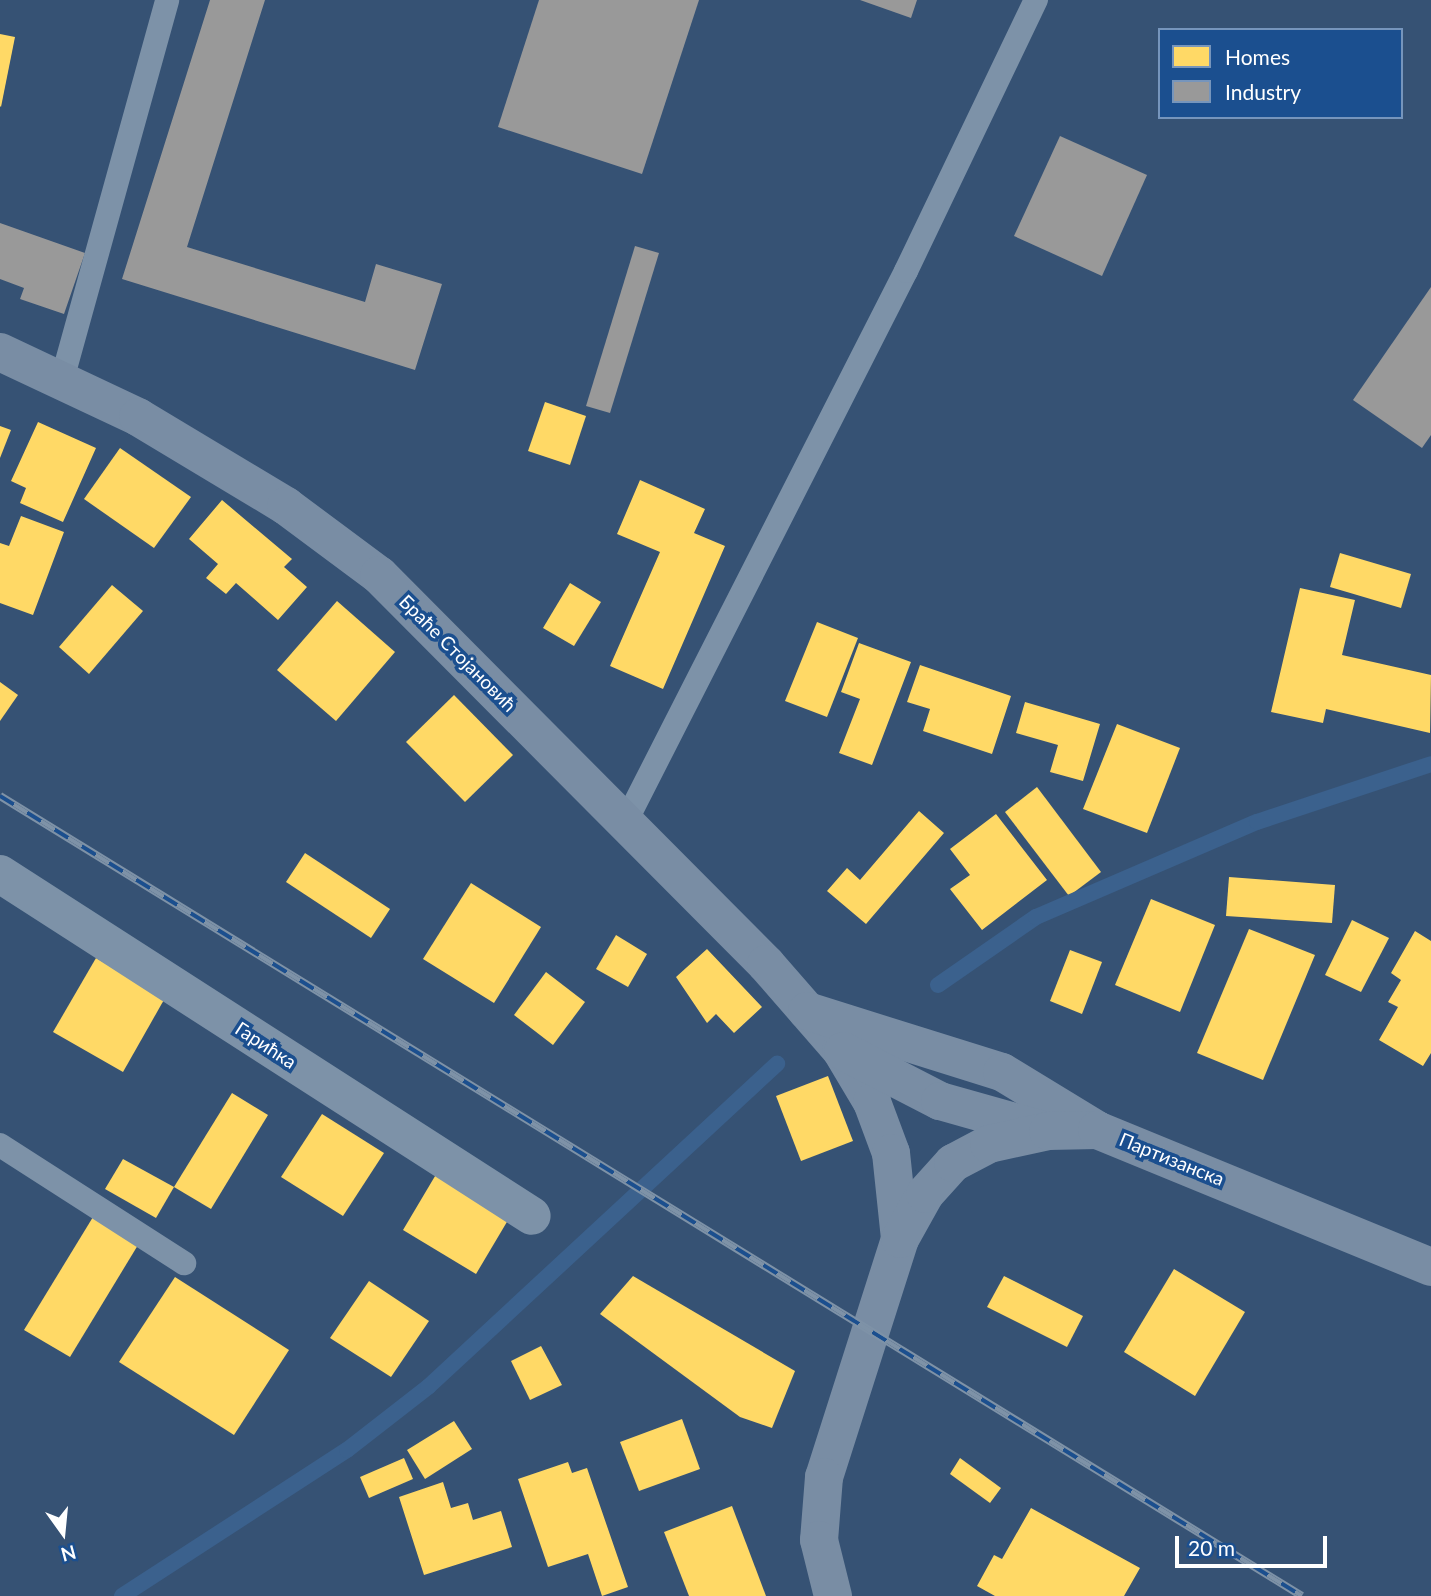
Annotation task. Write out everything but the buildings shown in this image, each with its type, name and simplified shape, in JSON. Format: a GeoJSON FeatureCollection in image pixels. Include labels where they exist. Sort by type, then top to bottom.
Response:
{"type":"FeatureCollection","features":[{"type":"Feature","properties":{"kind":"main road","name":"Браће Стојановић"},"geometry":{"type":"LineString","coordinates":[[0,352],[63,376],[286,506],[379,575],[626,821],[841,1050],[872,1102],[891,1153],[900,1239],[824,1476],[820,1540],[833,1596]]}},
{"type":"Feature","properties":{"kind":"main road"},"geometry":{"type":"LineString","coordinates":[[807,1011],[1002,1072],[1097,1130]]}},
{"type":"Feature","properties":{"kind":"main road","name":"Браће Стојановић"},"geometry":{"type":"LineString","coordinates":[[841,1050],[940,1101],[1048,1131]]}},
{"type":"Feature","properties":{"kind":"main road","name":"Партизанска"},"geometry":{"type":"LineString","coordinates":[[900,1239],[925,1194],[953,1163],[989,1144],[1048,1131],[1097,1130],[1431,1268]]}},
{"type":"Feature","properties":{"kind":"street","name":"Гарићка"},"geometry":{"type":"LineString","coordinates":[[1,877],[532,1216]]}},
{"type":"Feature","properties":{"kind":"lane"},"geometry":{"type":"LineString","coordinates":[[63,376],[167,0]]}},
{"type":"Feature","properties":{"kind":"lane"},"geometry":{"type":"LineString","coordinates":[[626,821],[906,271],[1036,0]]}},
{"type":"Feature","properties":{"kind":"lane"},"geometry":{"type":"LineString","coordinates":[[0,1145],[184,1263]]}},
{"type":"Feature","properties":{"kind":"waterway"},"geometry":{"type":"LineString","coordinates":[[938,985],[1036,917],[1257,822],[1431,764]]}},
{"type":"Feature","properties":{"kind":"waterway"},"geometry":{"type":"LineString","coordinates":[[122,1596],[347,1450],[428,1387],[777,1064]]}},
{"type":"Feature","properties":{"kind":"railway"},"geometry":{"type":"LineString","coordinates":[[0,796],[1302,1596]]}}]}
